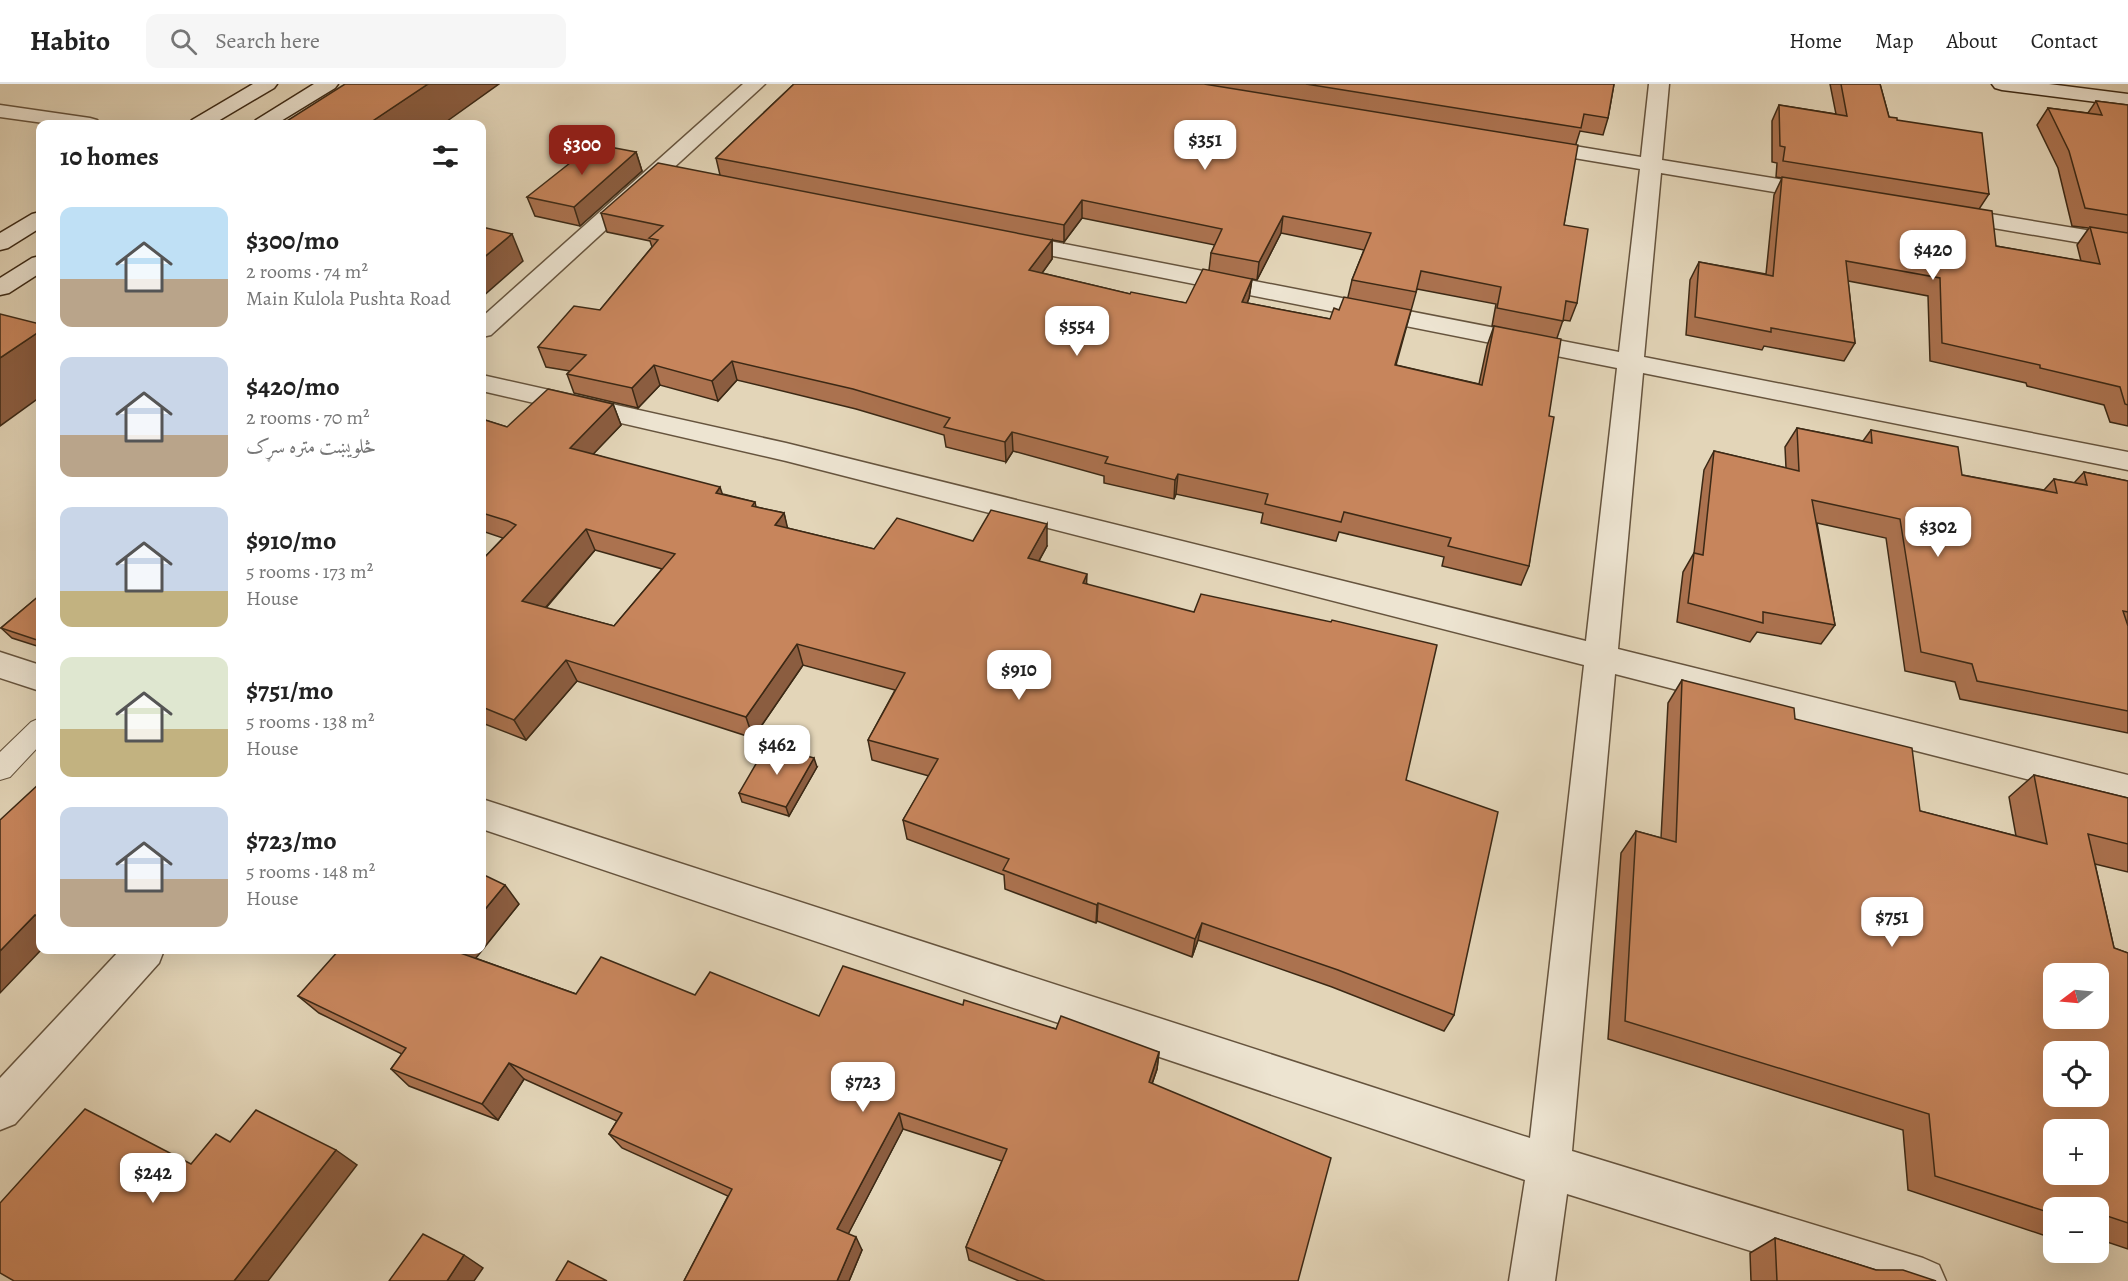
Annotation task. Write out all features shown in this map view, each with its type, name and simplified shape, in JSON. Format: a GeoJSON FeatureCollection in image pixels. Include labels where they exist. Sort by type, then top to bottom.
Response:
{"type":"FeatureCollection","features":[{"type":"Feature","properties":{"kind":"street"},"geometry":{"type":"LineString","coordinates":[[206,120],[267,84]]}},
{"type":"Feature","properties":{"kind":"street"},"geometry":{"type":"LineString","coordinates":[[270,120],[328,84]]}},
{"type":"Feature","properties":{"kind":"street"},"geometry":{"type":"LineString","coordinates":[[1532,1281],[1549,1166],[1659,84]]}},
{"type":"Feature","properties":{"kind":"street"},"geometry":{"type":"LineString","coordinates":[[2002,84],[2128,100]]}},
{"type":"Feature","properties":{"kind":"street"},"geometry":{"type":"LineString","coordinates":[[486,327],[670,175],[744,87]]}},
{"type":"Feature","properties":{"kind":"street"},"geometry":{"type":"LineString","coordinates":[[0,111],[62,120]]}},
{"type":"Feature","properties":{"kind":"street"},"geometry":{"type":"LineString","coordinates":[[1508,141],[1837,195]]}},
{"type":"Feature","properties":{"kind":"street"},"geometry":{"type":"LineString","coordinates":[[1930,211],[2128,244]]}},
{"type":"Feature","properties":{"kind":"street"},"geometry":{"type":"LineString","coordinates":[[0,243],[36,221]]}},
{"type":"Feature","properties":{"kind":"street"},"geometry":{"type":"LineString","coordinates":[[986,236],[2128,461]]}},
{"type":"Feature","properties":{"kind":"street"},"geometry":{"type":"LineString","coordinates":[[0,288],[36,269]]}},
{"type":"Feature","properties":{"kind":"street"},"geometry":{"type":"LineString","coordinates":[[486,384],[786,452],[2128,790]]}},
{"type":"Feature","properties":{"kind":"street"},"geometry":{"type":"LineString","coordinates":[[0,665],[36,677]]}},
{"type":"Feature","properties":{"kind":"street"},"geometry":{"type":"LineString","coordinates":[[486,815],[1549,1166],[1923,1281]]}},
{"type":"Feature","properties":{"kind":"street"},"geometry":{"type":"LineString","coordinates":[[0,1109],[141,954]]}},
{"type":"Feature","properties":{"kind":"lane"},"geometry":{"type":"LineString","coordinates":[[0,769],[36,733]]}},
{"type":"Feature","properties":{"kind":"building"},"geometry":{"type":"Polygon","coordinates":[[[345,84],[428,84],[374,120],[288,120],[345,84]]]}},
{"type":"Feature","properties":{"kind":"building"},"geometry":{"type":"Polygon","coordinates":[[[794,84],[1204,84],[1578,145],[1564,225],[1588,229],[1577,303],[1566,301],[1563,321],[1497,308],[1501,287],[1421,271],[1416,292],[1352,280],[1371,233],[1283,216],[1259,262],[1211,253],[1222,229],[1082,200],[1064,225],[716,158],[794,84]]]}},
{"type":"Feature","properties":{"kind":"building"},"geometry":{"type":"Polygon","coordinates":[[[1306,84],[1614,84],[1608,118],[1584,114],[1581,128],[1306,84]]]}},
{"type":"Feature","properties":{"kind":"building"},"geometry":{"type":"Polygon","coordinates":[[[1841,84],[1880,84],[1889,117],[1897,118],[1897,120],[1982,133],[1989,194],[1783,161],[1785,147],[1780,146],[1779,105],[1847,116],[1841,84]]]}},
{"type":"Feature","properties":{"kind":"building"},"geometry":{"type":"Polygon","coordinates":[[[2096,101],[2128,105],[2128,215],[2085,208],[2069,151],[2048,108],[2102,115],[2096,101]]]}},
{"type":"Feature","properties":{"kind":"building"},"geometry":{"type":"Polygon","coordinates":[[[594,144],[636,152],[574,207],[527,197],[594,144]]]}},
{"type":"Feature","properties":{"kind":"building"},"geometry":{"type":"Polygon","coordinates":[[[658,163],[1052,240],[1029,270],[1130,294],[1131,292],[1186,303],[1203,269],[1252,279],[1242,302],[1330,319],[1334,308],[1339,310],[1344,297],[1411,310],[1395,365],[1482,385],[1494,326],[1561,339],[1549,416],[1554,417],[1529,566],[1448,546],[1451,538],[1344,512],[1341,522],[1265,504],[1268,494],[1178,474],[1175,480],[1105,463],[1108,457],[1012,432],[1005,442],[944,427],[950,418],[853,389],[732,361],[712,381],[654,365],[632,388],[567,374],[586,355],[538,347],[574,306],[600,310],[658,240],[649,238],[663,226],[601,213],[658,163]]]}},
{"type":"Feature","properties":{"kind":"building"},"geometry":{"type":"Polygon","coordinates":[[[1782,177],[1992,211],[1996,246],[2100,264],[2090,227],[2128,233],[2128,405],[2125,404],[2120,387],[2040,368],[2040,365],[1942,343],[1940,278],[1846,261],[1855,343],[1771,328],[1771,332],[1695,317],[1699,262],[1773,276],[1782,177]]]}},
{"type":"Feature","properties":{"kind":"building"},"geometry":{"type":"Polygon","coordinates":[[[486,228],[512,234],[486,256],[486,228]]]}},
{"type":"Feature","properties":{"kind":"building"},"geometry":{"type":"Polygon","coordinates":[[[0,314],[36,323],[36,334],[0,358],[0,314]]]}},
{"type":"Feature","properties":{"kind":"building"},"geometry":{"type":"Polygon","coordinates":[[[548,389],[613,404],[570,448],[720,487],[716,493],[755,502],[752,506],[784,513],[775,525],[874,549],[897,518],[973,541],[991,510],[1047,524],[1028,558],[1087,574],[1083,583],[1194,612],[1201,594],[1331,622],[1332,620],[1437,645],[1406,780],[1498,812],[1454,1015],[1338,970],[1202,923],[1195,939],[1098,903],[1097,905],[1003,870],[1009,859],[903,820],[938,759],[868,740],[905,673],[797,644],[746,717],[566,660],[514,720],[486,709],[486,556],[516,525],[486,514],[486,420],[507,427],[548,389]],[[586,529],[522,601],[614,626],[675,554],[586,529]]]}},
{"type":"Feature","properties":{"kind":"building"},"geometry":{"type":"Polygon","coordinates":[[[1797,428],[1872,443],[1871,430],[1958,447],[1962,475],[2057,493],[2054,479],[2087,485],[2084,472],[2128,481],[2128,612],[2123,611],[2128,626],[2128,711],[1977,681],[1972,664],[1921,652],[1900,519],[1812,500],[1835,625],[1763,612],[1763,623],[1688,603],[1694,553],[1703,555],[1714,451],[1799,471],[1797,428]]]}},
{"type":"Feature","properties":{"kind":"building"},"geometry":{"type":"Polygon","coordinates":[[[36,598],[36,640],[1,628],[36,598]]]}},
{"type":"Feature","properties":{"kind":"building"},"geometry":{"type":"Polygon","coordinates":[[[1682,680],[1794,708],[1795,719],[1912,748],[1920,811],[2047,844],[2034,775],[2128,798],[2128,844],[2088,834],[2114,948],[2128,953],[2128,1223],[2109,1217],[2109,1197],[2043,1197],[2043,1210],[1935,1176],[1929,1114],[1625,1021],[1636,831],[1676,842],[1682,680]]]}},
{"type":"Feature","properties":{"kind":"building"},"geometry":{"type":"Polygon","coordinates":[[[767,745],[814,758],[786,807],[739,793],[767,745]]]}},
{"type":"Feature","properties":{"kind":"building"},"geometry":{"type":"Polygon","coordinates":[[[36,787],[36,915],[0,951],[0,820],[36,787]]]}},
{"type":"Feature","properties":{"kind":"building"},"geometry":{"type":"Polygon","coordinates":[[[486,876],[505,885],[486,908],[486,876]]]}},
{"type":"Feature","properties":{"kind":"building"},"geometry":{"type":"Polygon","coordinates":[[[335,954],[463,954],[576,994],[601,957],[695,995],[710,972],[819,1016],[843,966],[963,1005],[964,1000],[1056,1029],[1061,1016],[1159,1052],[1149,1082],[1331,1158],[1298,1281],[1045,1281],[966,1247],[1007,1149],[899,1113],[837,1229],[856,1237],[837,1281],[684,1281],[732,1189],[609,1134],[622,1113],[509,1063],[482,1104],[391,1069],[406,1048],[298,996],[335,954]]]}},
{"type":"Feature","properties":{"kind":"building"},"geometry":{"type":"Polygon","coordinates":[[[85,1109],[191,1164],[216,1134],[230,1142],[256,1110],[336,1150],[234,1281],[14,1281],[0,1273],[0,1203],[85,1109]]]}},
{"type":"Feature","properties":{"kind":"building"},"geometry":{"type":"Polygon","coordinates":[[[423,1234],[464,1255],[447,1281],[389,1281],[423,1234]]]}},
{"type":"Feature","properties":{"kind":"building"},"geometry":{"type":"Polygon","coordinates":[[[1775,1238],[1876,1270],[1903,1270],[1936,1281],[1777,1281],[1775,1238]]]}},
{"type":"Feature","properties":{"kind":"building"},"geometry":{"type":"Polygon","coordinates":[[[568,1261],[607,1281],[556,1281],[568,1261]]]}}]}
